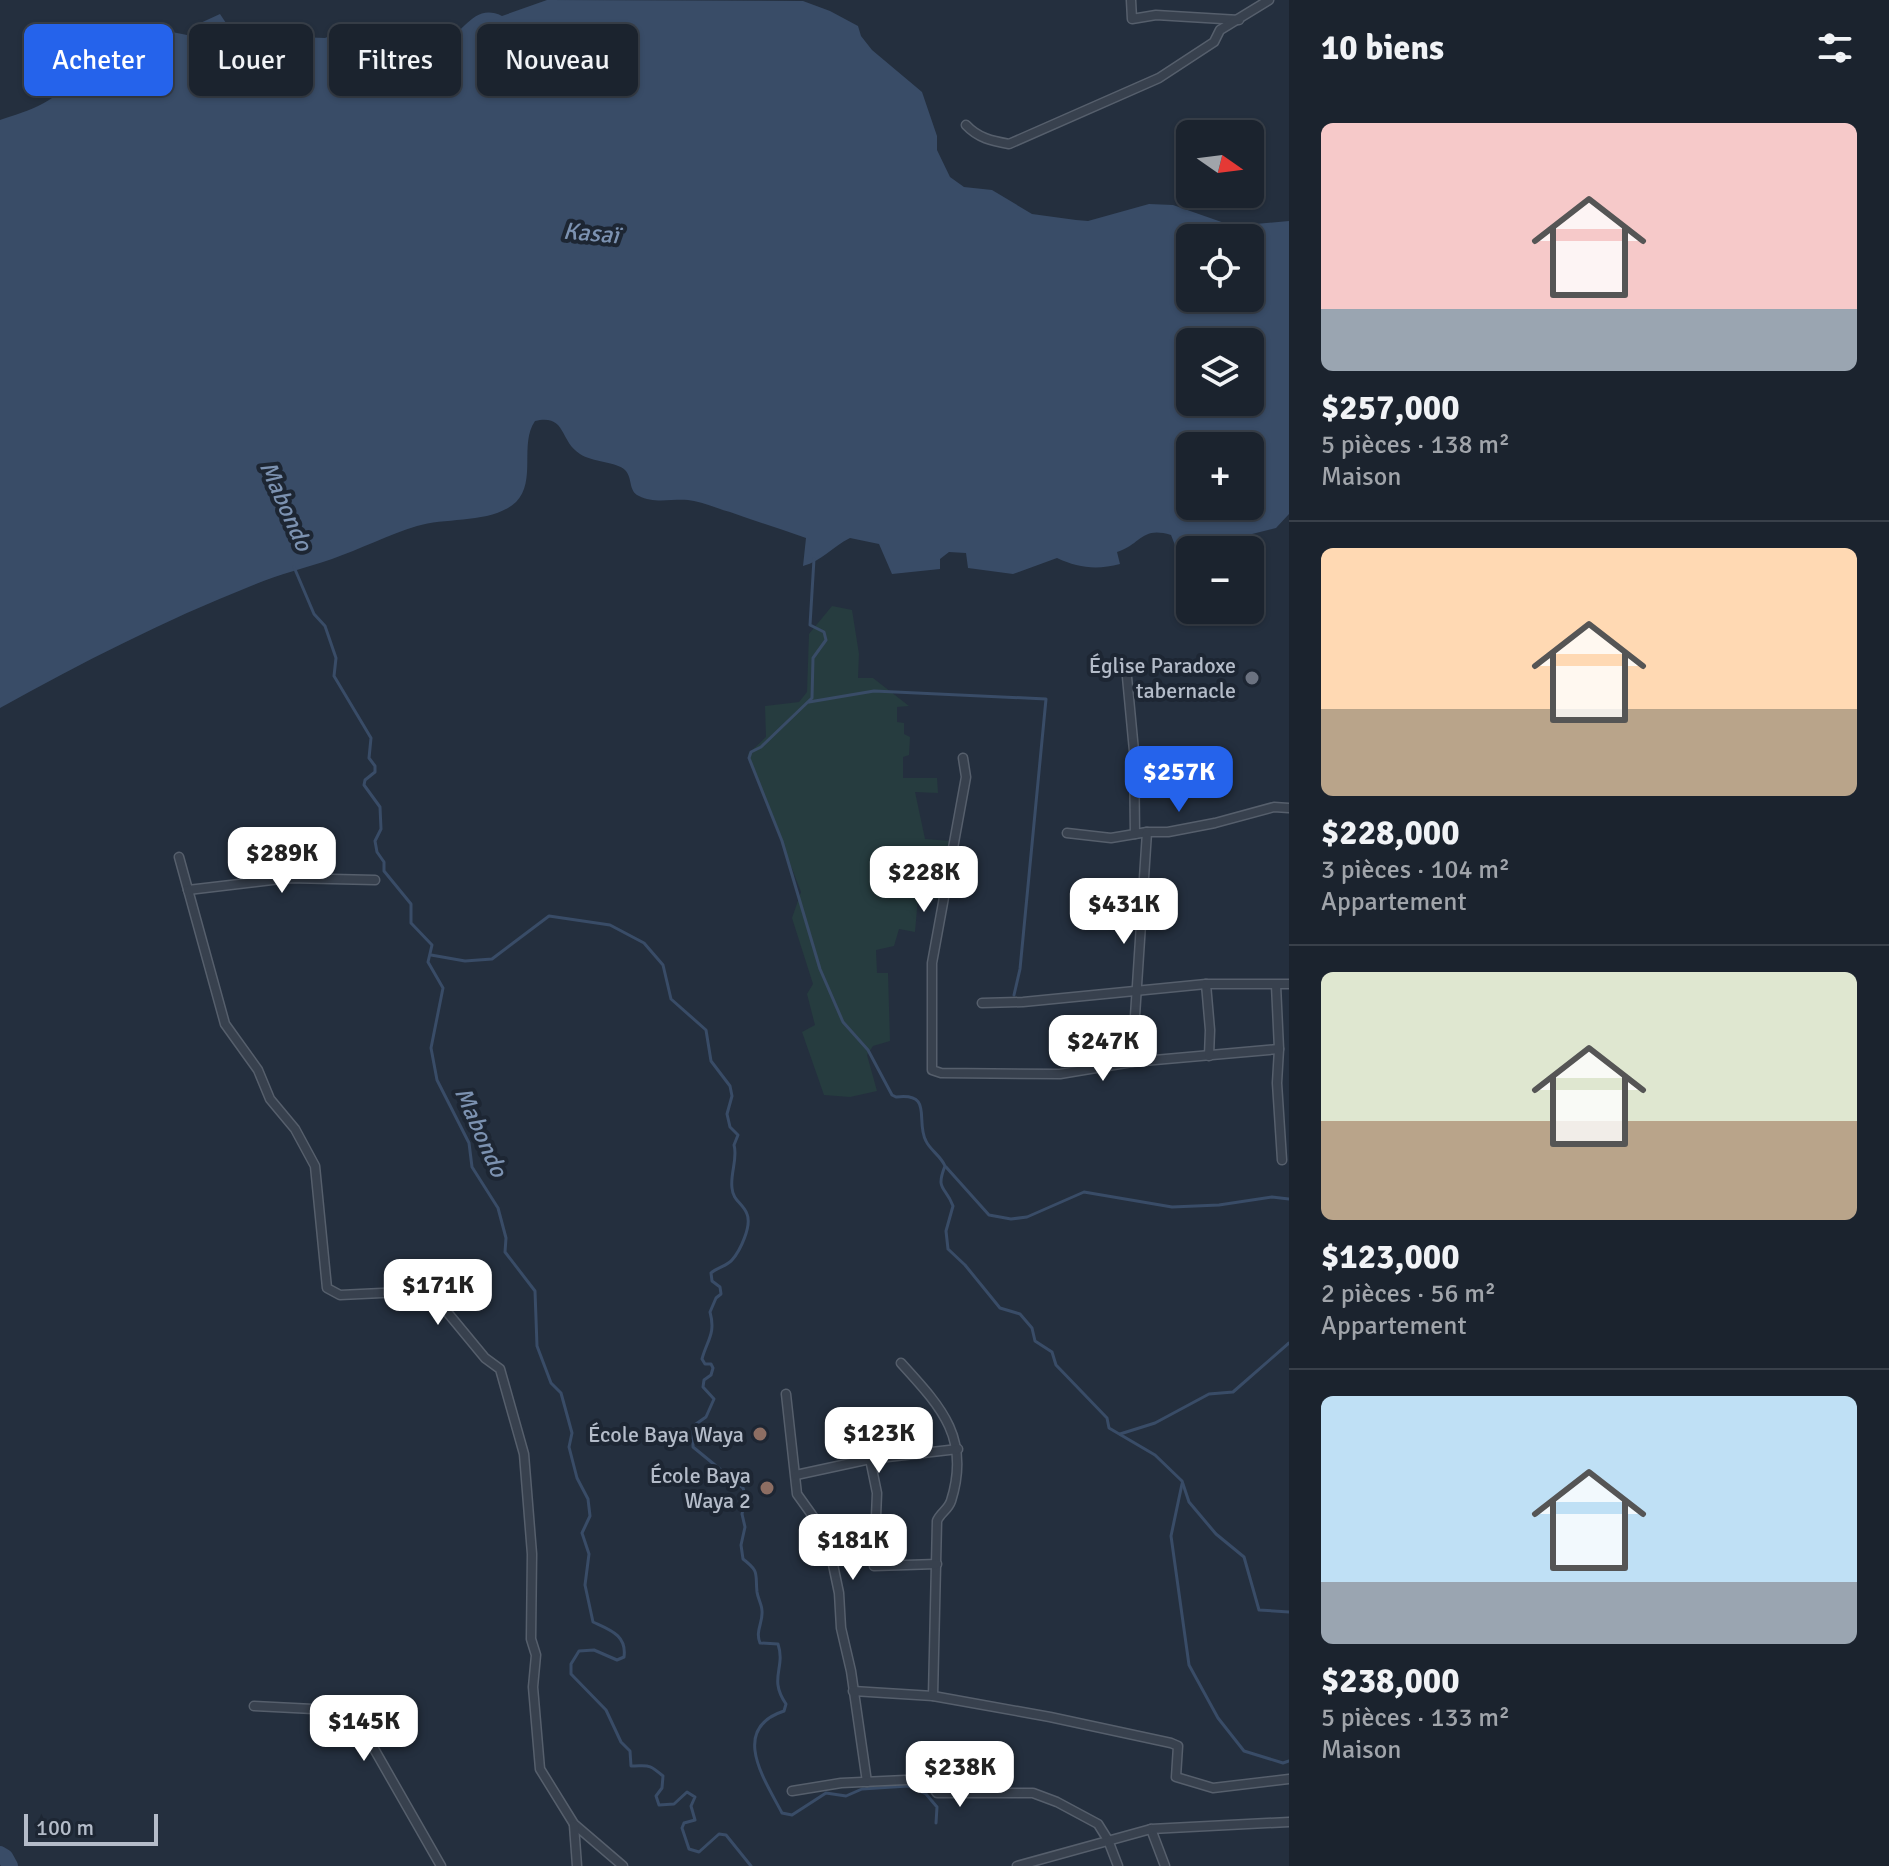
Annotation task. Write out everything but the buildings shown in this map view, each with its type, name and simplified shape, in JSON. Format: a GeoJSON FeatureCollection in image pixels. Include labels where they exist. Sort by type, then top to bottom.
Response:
{"type":"FeatureCollection","features":[{"type":"Feature","properties":{"kind":"street"},"geometry":{"type":"LineString","coordinates":[[1131,0],[1132,19],[1156,15],[1239,20]]}},
{"type":"Feature","properties":{"kind":"street"},"geometry":{"type":"LineString","coordinates":[[966,125],[973,133],[987,140],[1009,144],[1159,78],[1214,42],[1220,30],[1269,0]]}},
{"type":"Feature","properties":{"kind":"street"},"geometry":{"type":"LineString","coordinates":[[1127,677],[1134,751],[1135,834]]}},
{"type":"Feature","properties":{"kind":"street"},"geometry":{"type":"LineString","coordinates":[[963,758],[966,777],[932,963],[932,1070],[941,1073],[1060,1074],[1132,1062],[1279,1049]]}},
{"type":"Feature","properties":{"kind":"street"},"geometry":{"type":"LineString","coordinates":[[1067,833],[1111,838],[1168,832],[1274,807],[1289,808]]}},
{"type":"Feature","properties":{"kind":"street"},"geometry":{"type":"LineString","coordinates":[[1132,1062],[1147,832]]}},
{"type":"Feature","properties":{"kind":"street"},"geometry":{"type":"LineString","coordinates":[[179,857],[225,1024],[258,1070],[270,1099],[295,1129],[315,1166],[327,1288],[340,1295],[424,1291],[433,1295],[485,1358],[500,1369],[524,1454],[532,1554],[531,1639],[536,1655],[533,1687],[540,1769],[574,1824],[623,1866]]}},
{"type":"Feature","properties":{"kind":"street"},"geometry":{"type":"LineString","coordinates":[[188,890],[289,878],[375,880]]}},
{"type":"Feature","properties":{"kind":"street"},"geometry":{"type":"LineString","coordinates":[[1206,984],[1209,1056]]}},
{"type":"Feature","properties":{"kind":"street"},"geometry":{"type":"LineString","coordinates":[[982,1003],[1023,1002],[1206,984],[1289,984]]}},
{"type":"Feature","properties":{"kind":"street"},"geometry":{"type":"LineString","coordinates":[[1276,985],[1277,1083],[1284,1121],[1282,1160]]}},
{"type":"Feature","properties":{"kind":"street"},"geometry":{"type":"LineString","coordinates":[[901,1363],[933,1399],[955,1436],[958,1449],[951,1503],[937,1521],[933,1696]]}},
{"type":"Feature","properties":{"kind":"street"},"geometry":{"type":"LineString","coordinates":[[786,1394],[797,1494],[827,1536],[839,1593],[841,1628],[867,1782]]}},
{"type":"Feature","properties":{"kind":"street"},"geometry":{"type":"LineString","coordinates":[[869,1413],[870,1459],[877,1493],[874,1566],[937,1564]]}},
{"type":"Feature","properties":{"kind":"street"},"geometry":{"type":"LineString","coordinates":[[796,1475],[870,1459],[958,1449]]}},
{"type":"Feature","properties":{"kind":"street"},"geometry":{"type":"LineString","coordinates":[[853,1691],[933,1696],[1171,1743],[1178,1746],[1176,1777],[1213,1788],[1289,1779]]}},
{"type":"Feature","properties":{"kind":"street"},"geometry":{"type":"LineString","coordinates":[[254,1706],[333,1710],[361,1726],[441,1866]]}},
{"type":"Feature","properties":{"kind":"street"},"geometry":{"type":"LineString","coordinates":[[792,1791],[841,1783],[927,1779],[937,1793],[1033,1793],[1091,1819],[1108,1840],[1118,1866]]}},
{"type":"Feature","properties":{"kind":"street"},"geometry":{"type":"LineString","coordinates":[[1017,1866],[1151,1829],[1289,1822]]}},
{"type":"Feature","properties":{"kind":"street"},"geometry":{"type":"LineString","coordinates":[[574,1824],[577,1866]]}},
{"type":"Feature","properties":{"kind":"street"},"geometry":{"type":"LineString","coordinates":[[1151,1829],[1165,1866]]}},
{"type":"Feature","properties":{"kind":"green space"},"geometry":{"type":"Polygon","coordinates":[[[832,606],[852,610],[859,654],[858,678],[873,678],[909,706],[897,707],[897,722],[904,723],[904,734],[910,737],[909,755],[903,757],[903,778],[937,778],[938,793],[915,792],[925,839],[951,841],[940,899],[918,898],[915,932],[899,929],[894,946],[876,950],[877,973],[888,973],[890,1041],[873,1046],[867,1055],[877,1091],[850,1097],[824,1095],[802,1032],[815,1025],[807,994],[813,984],[792,918],[801,892],[748,754],[766,737],[765,706],[799,702],[807,692],[809,634],[832,606]]]}},
{"type":"Feature","properties":{"kind":"water","name":"Kasaï"},"geometry":{"type":"Polygon","coordinates":[[[547,0],[803,1],[830,11],[858,26],[861,36],[872,50],[922,92],[937,136],[937,150],[950,177],[964,187],[992,190],[1032,214],[1088,221],[1149,204],[1173,205],[1227,224],[1176,224],[1176,312],[1264,312],[1264,224],[1255,224],[1289,221],[1289,514],[1276,528],[1244,536],[1176,536],[1176,548],[1171,535],[1147,534],[1117,552],[1120,564],[1103,567],[1080,566],[1057,558],[1013,574],[968,568],[966,553],[949,552],[940,559],[940,569],[892,574],[879,544],[850,538],[803,566],[806,538],[698,502],[652,500],[639,496],[633,491],[625,470],[580,454],[553,421],[535,421],[528,440],[526,484],[516,502],[506,509],[482,517],[417,526],[261,582],[124,643],[0,708],[0,120],[55,96],[173,96],[173,32],[189,35],[189,96],[313,96],[313,38],[329,36],[329,96],[461,96],[461,29],[476,16],[492,13],[502,16],[547,0]]]}},
{"type":"Feature","properties":{"kind":"water"},"geometry":{"type":"Polygon","coordinates":[[[220,14],[227,24],[198,24],[220,14]]]}},
{"type":"Feature","properties":{"kind":"waterway"},"geometry":{"type":"LineString","coordinates":[[814,559],[810,625],[824,632],[826,640],[813,658],[812,698],[761,747],[751,752],[749,758],[782,841],[820,969],[843,1022],[868,1050],[892,1095],[915,1099],[919,1103],[923,1133],[945,1166],[941,1184],[953,1206],[946,1231],[948,1249],[1000,1308],[1020,1314],[1032,1328],[1035,1341],[1052,1352],[1056,1365],[1107,1418],[1109,1428],[1155,1455],[1182,1481],[1189,1502],[1216,1534],[1244,1557],[1259,1610],[1289,1612]]}},
{"type":"Feature","properties":{"kind":"waterway","name":"Mabondo"},"geometry":{"type":"LineString","coordinates":[[294,567],[314,614],[325,626],[336,658],[334,676],[371,738],[369,758],[375,772],[365,780],[364,785],[380,807],[381,829],[375,841],[377,852],[384,862],[384,871],[411,904],[411,923],[432,945],[428,962],[443,988],[431,1048],[437,1080],[469,1143],[472,1167],[498,1208],[506,1238],[505,1252],[535,1291],[537,1346],[551,1383],[561,1393],[572,1433],[569,1447],[577,1478],[588,1499],[590,1516],[582,1533],[589,1554],[585,1585],[593,1622],[620,1638],[624,1657],[617,1660],[594,1650],[579,1651],[571,1664],[571,1674],[606,1710],[621,1742],[630,1751],[631,1766],[648,1766],[663,1776],[662,1788],[656,1796],[659,1805],[674,1804],[687,1792],[695,1797],[691,1806],[695,1820],[684,1823],[682,1828],[689,1849],[699,1852],[719,1834],[726,1835],[751,1866]]}},
{"type":"Feature","properties":{"kind":"waterway"},"geometry":{"type":"LineString","coordinates":[[809,702],[874,691],[1046,699],[1020,969],[1014,995]]}},
{"type":"Feature","properties":{"kind":"waterway"},"geometry":{"type":"LineString","coordinates":[[431,955],[465,961],[492,959],[549,916],[610,925],[644,943],[663,965],[671,999],[706,1030],[711,1061],[730,1086],[732,1096],[727,1114],[730,1127],[738,1135],[734,1145],[732,1188],[745,1210],[748,1225],[735,1256],[728,1264],[711,1273],[712,1281],[720,1287],[721,1294],[710,1312],[711,1332],[702,1359],[713,1368],[703,1387],[714,1399],[706,1417],[693,1426],[693,1447],[743,1488],[746,1497],[742,1514],[745,1527],[741,1545],[743,1559],[756,1573],[762,1611],[759,1639],[760,1643],[778,1644],[780,1652],[778,1687],[786,1704],[784,1711],[767,1719],[758,1730],[756,1756],[767,1786],[782,1813],[792,1815],[826,1793],[846,1796],[862,1789],[908,1786],[926,1794],[937,1807],[936,1823]]}},
{"type":"Feature","properties":{"kind":"waterway"},"geometry":{"type":"LineString","coordinates":[[946,1167],[989,1215],[1011,1219],[1027,1217],[1084,1192],[1172,1207],[1219,1205],[1272,1197],[1289,1199]]}},
{"type":"Feature","properties":{"kind":"waterway"},"geometry":{"type":"LineString","coordinates":[[1120,1434],[1155,1423],[1209,1394],[1233,1392],[1289,1343]]}},
{"type":"Feature","properties":{"kind":"waterway"},"geometry":{"type":"LineString","coordinates":[[1182,1484],[1171,1536],[1189,1665],[1218,1718],[1244,1751],[1283,1763],[1289,1761]]}},
{"type":"Feature","properties":{"kind":"waterway"},"geometry":{"type":"LineString","coordinates":[[0,1854],[10,1866]]}},
{"type":"Feature","properties":{"kind":"place","name":"Église Paradoxe tabernacle"},"geometry":{"type":"Point","coordinates":[1252,678]}},
{"type":"Feature","properties":{"kind":"place","name":"École Baya Waya"},"geometry":{"type":"Point","coordinates":[760,1434]}},
{"type":"Feature","properties":{"kind":"place","name":"École Baya Waya 2"},"geometry":{"type":"Point","coordinates":[767,1488]}}]}
